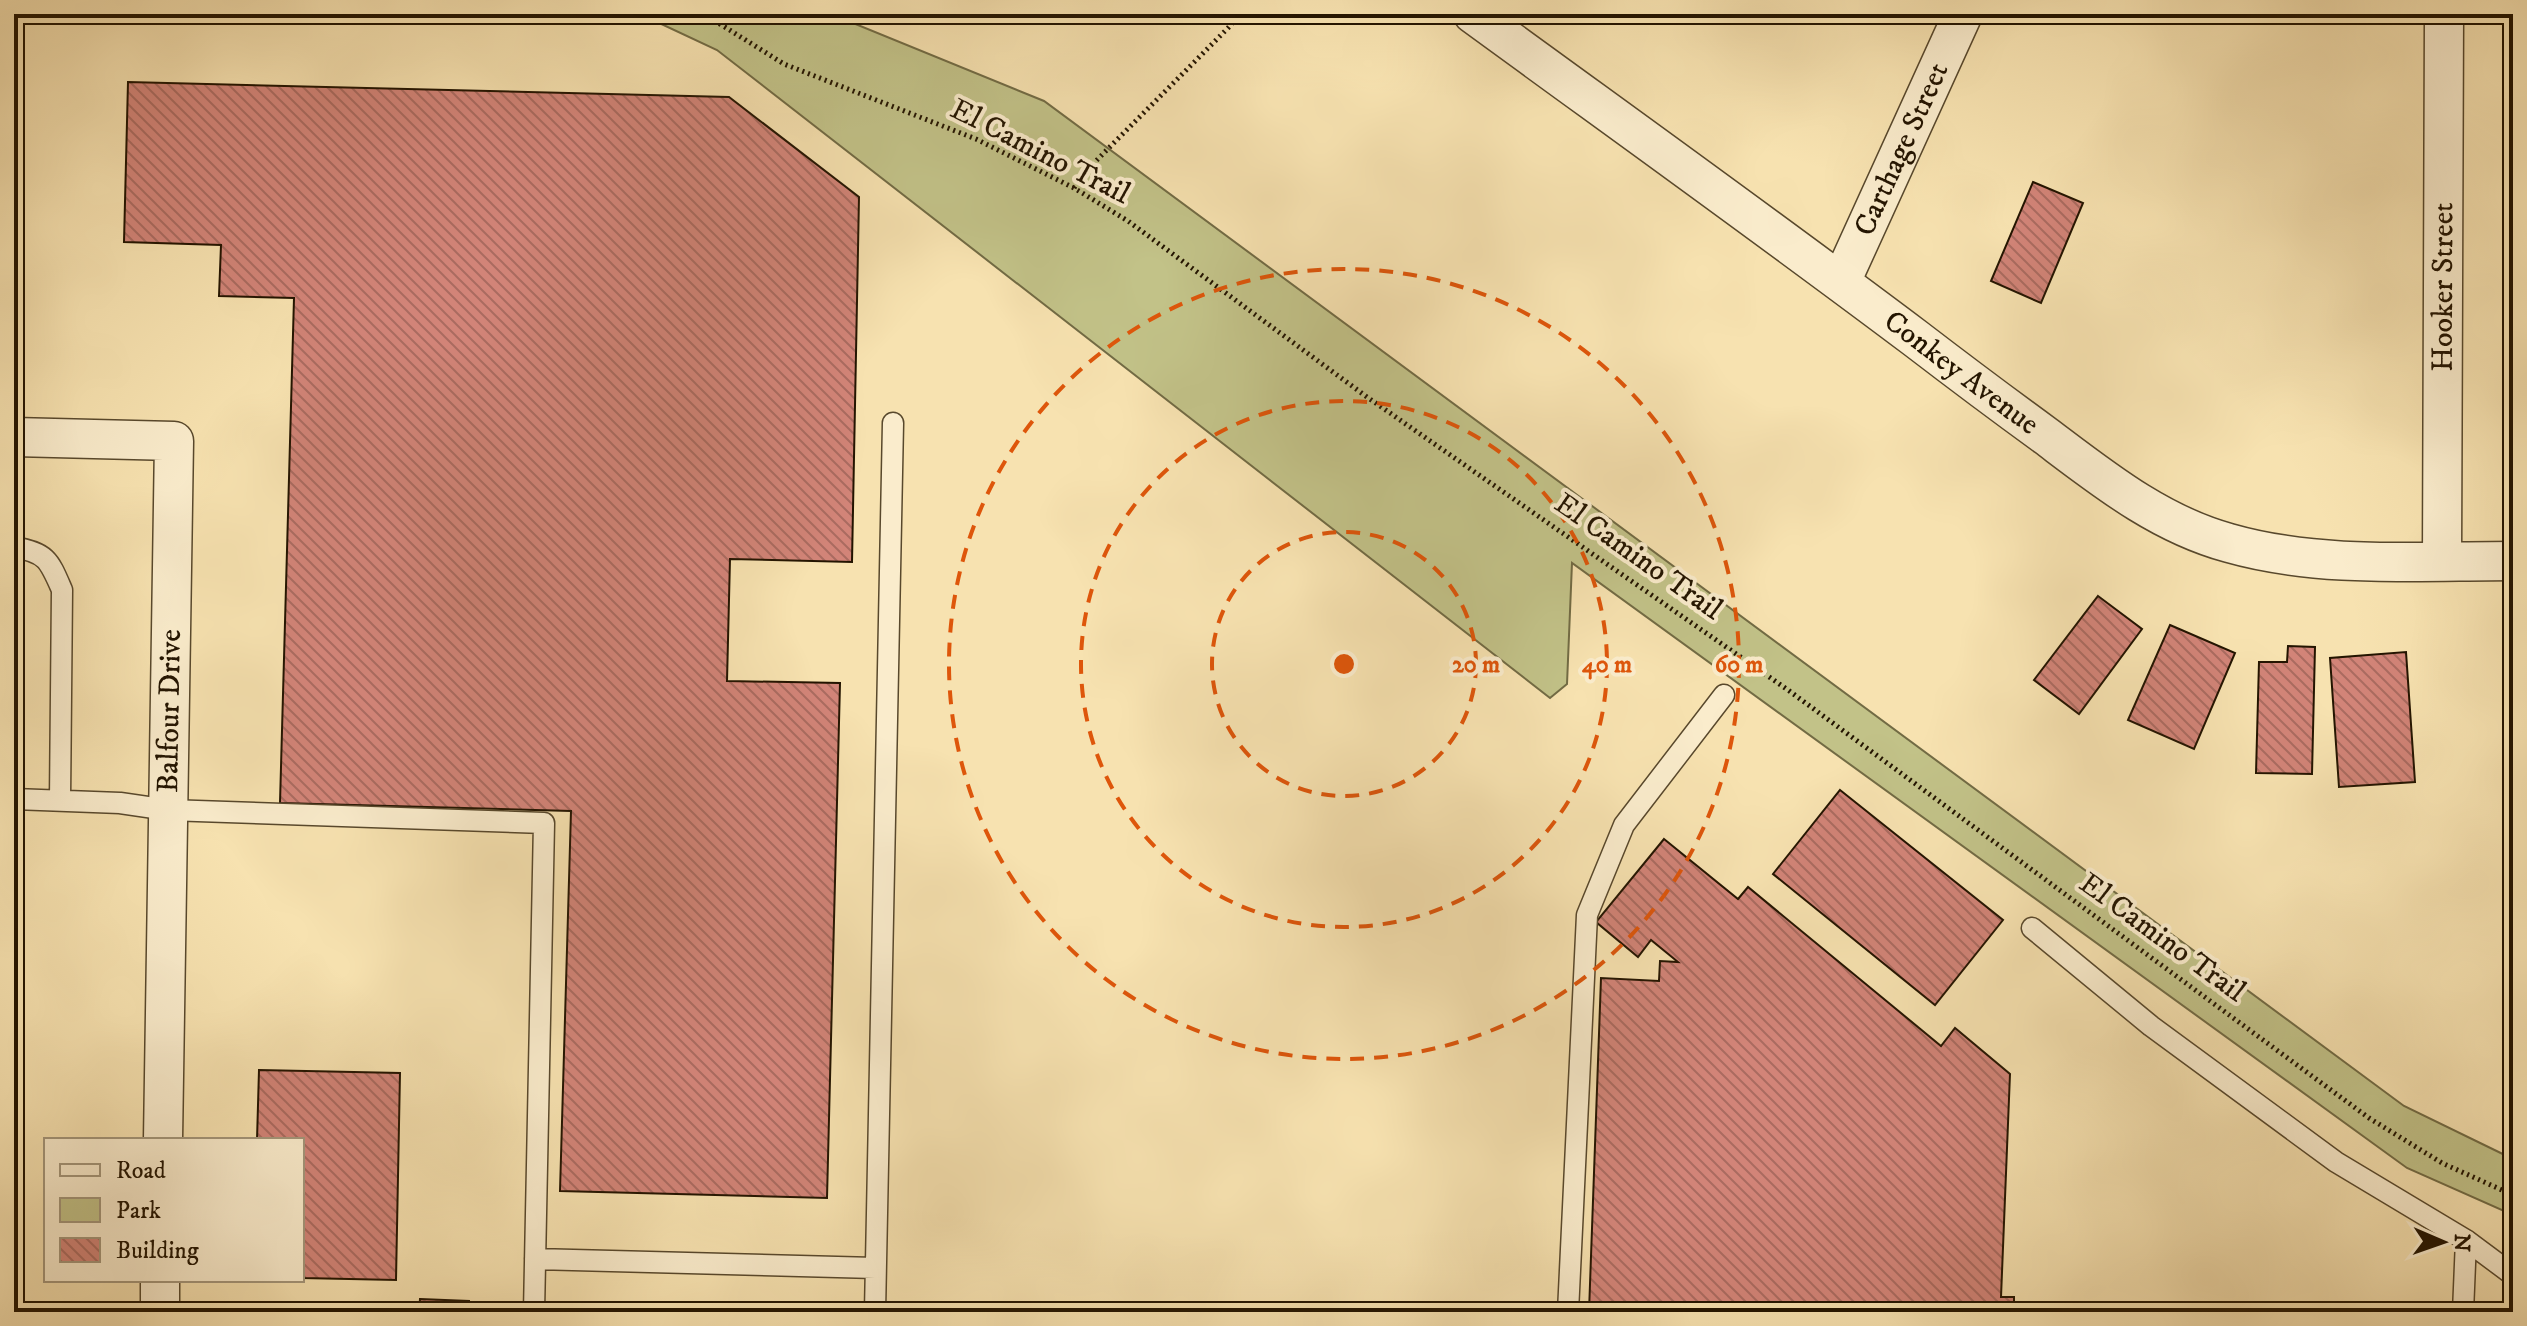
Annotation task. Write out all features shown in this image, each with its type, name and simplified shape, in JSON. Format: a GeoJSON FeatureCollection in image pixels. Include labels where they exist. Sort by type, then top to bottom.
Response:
{"type":"FeatureCollection","features":[{"type":"Feature","properties":{"kind":"street","name":"Conkey Avenue"},"geometry":{"type":"LineString","coordinates":[[1473,14],[1841,282],[2097,474],[2160,515],[2193,531],[2240,546],[2305,558],[2513,561]]}},
{"type":"Feature","properties":{"kind":"street","name":"Carthage Street"},"geometry":{"type":"LineString","coordinates":[[1841,282],[1963,14]]}},
{"type":"Feature","properties":{"kind":"street","name":"Hooker Street"},"geometry":{"type":"LineString","coordinates":[[2442,561],[2444,14]]}},
{"type":"Feature","properties":{"kind":"street","name":"Balfour Drive"},"geometry":{"type":"LineString","coordinates":[[14,437],[174,441],[163,1138]]}},
{"type":"Feature","properties":{"kind":"street"},"geometry":{"type":"LineString","coordinates":[[160,1282],[160,1312]]}},
{"type":"Feature","properties":{"kind":"lane"},"geometry":{"type":"LineString","coordinates":[[875,1312],[893,423]]}},
{"type":"Feature","properties":{"kind":"lane"},"geometry":{"type":"LineString","coordinates":[[14,547],[37,553],[51,563],[62,590],[60,800]]}},
{"type":"Feature","properties":{"kind":"lane"},"geometry":{"type":"LineString","coordinates":[[1568,1312],[1587,915],[1624,825],[1724,695]]}},
{"type":"Feature","properties":{"kind":"lane"},"geometry":{"type":"LineString","coordinates":[[14,799],[120,803],[168,810],[544,823],[534,1312]]}},
{"type":"Feature","properties":{"kind":"lane"},"geometry":{"type":"LineString","coordinates":[[2032,928],[2151,1026],[2336,1162],[2466,1240],[2513,1275]]}},
{"type":"Feature","properties":{"kind":"lane"},"geometry":{"type":"LineString","coordinates":[[2463,1312],[2466,1240]]}},
{"type":"Feature","properties":{"kind":"lane"},"geometry":{"type":"LineString","coordinates":[[535,1259],[875,1268]]}},
{"type":"Feature","properties":{"kind":"path","name":"El Camino Trail"},"geometry":{"type":"LineString","coordinates":[[704,14],[784,64],[962,133],[1074,188],[1128,221],[1367,397],[1544,517],[1788,690],[2369,1118],[2442,1163],[2513,1195]]}},
{"type":"Feature","properties":{"kind":"path"},"geometry":{"type":"LineString","coordinates":[[1074,188],[1081,176],[1240,14]]}},
{"type":"Feature","properties":{"kind":"green space"},"geometry":{"type":"Polygon","coordinates":[[[640,14],[831,14],[1044,101],[2404,1106],[2513,1159],[2513,1215],[2407,1168],[1572,563],[1567,684],[1550,698],[717,50],[640,14]]]}},
{"type":"Feature","properties":{"kind":"building"},"geometry":{"type":"Polygon","coordinates":[[[128,82],[729,97],[859,197],[852,562],[730,559],[727,681],[840,683],[827,1198],[560,1191],[571,811],[280,803],[294,298],[219,296],[221,245],[124,242],[128,82]]]}},
{"type":"Feature","properties":{"kind":"building"},"geometry":{"type":"Polygon","coordinates":[[[2033,182],[2083,203],[2041,303],[1991,281],[2033,182]]]}},
{"type":"Feature","properties":{"kind":"building"},"geometry":{"type":"Polygon","coordinates":[[[2098,596],[2142,629],[2079,714],[2034,680],[2098,596]]]}},
{"type":"Feature","properties":{"kind":"building"},"geometry":{"type":"Polygon","coordinates":[[[2170,625],[2235,653],[2194,749],[2128,720],[2170,625]]]}},
{"type":"Feature","properties":{"kind":"building"},"geometry":{"type":"Polygon","coordinates":[[[2288,646],[2315,647],[2312,774],[2256,773],[2259,662],[2287,662],[2288,646]]]}},
{"type":"Feature","properties":{"kind":"building"},"geometry":{"type":"Polygon","coordinates":[[[2406,652],[2415,782],[2339,787],[2330,658],[2406,652]]]}},
{"type":"Feature","properties":{"kind":"building"},"geometry":{"type":"Polygon","coordinates":[[[1840,790],[2003,920],[1935,1005],[1773,874],[1840,790]]]}},
{"type":"Feature","properties":{"kind":"building"},"geometry":{"type":"Polygon","coordinates":[[[1664,839],[1738,899],[1748,887],[1941,1046],[1955,1028],[2010,1074],[2001,1297],[2014,1297],[2014,1312],[1589,1312],[1601,978],[1659,981],[1660,961],[1678,962],[1651,940],[1638,957],[1596,922],[1664,839]]]}},
{"type":"Feature","properties":{"kind":"building"},"geometry":{"type":"Polygon","coordinates":[[[259,1070],[400,1073],[396,1280],[304,1278],[304,1138],[257,1138],[259,1070]]]}},
{"type":"Feature","properties":{"kind":"building"},"geometry":{"type":"Polygon","coordinates":[[[420,1299],[469,1301],[469,1312],[419,1312],[420,1299]]]}}]}
